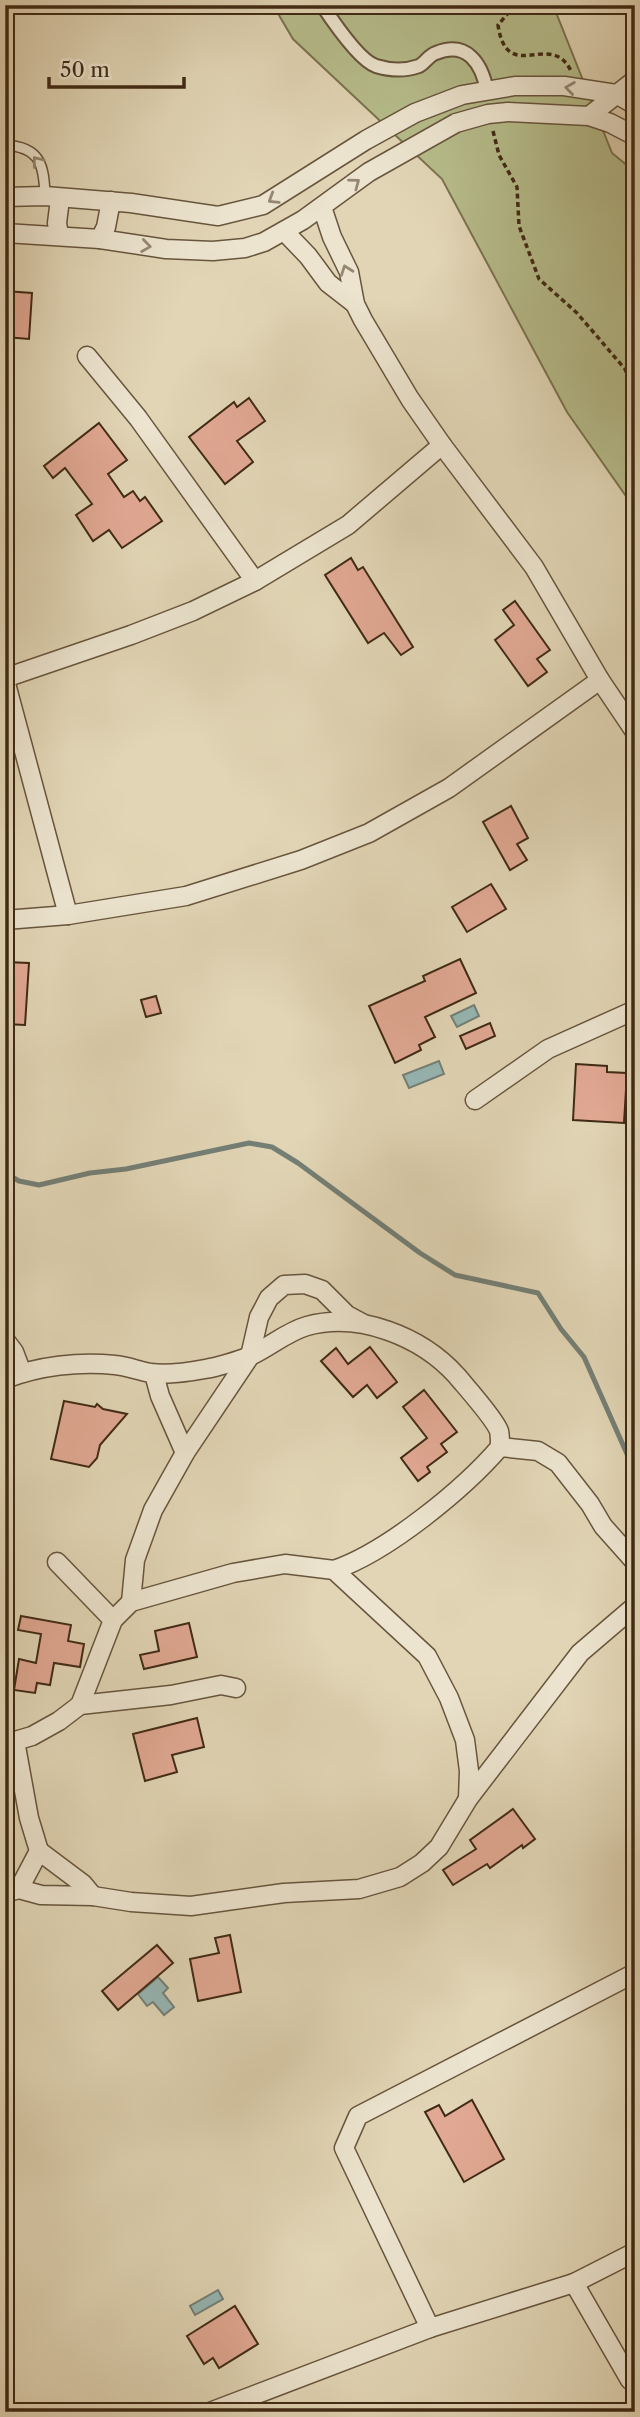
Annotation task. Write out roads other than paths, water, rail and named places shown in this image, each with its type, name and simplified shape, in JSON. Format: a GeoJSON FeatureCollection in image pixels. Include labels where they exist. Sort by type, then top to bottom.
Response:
{"type":"FeatureCollection","features":[{"type":"Feature","properties":{"kind":"street"},"geometry":{"type":"LineString","coordinates":[[322,5],[355,48],[372,65],[397,70],[420,65],[435,53],[457,49],[475,58],[484,73],[487,91]]}},
{"type":"Feature","properties":{"kind":"street"},"geometry":{"type":"LineString","coordinates":[[589,116],[635,80]]}},
{"type":"Feature","properties":{"kind":"street"},"geometry":{"type":"LineString","coordinates":[[5,197],[131,202],[218,216],[262,205],[415,113],[462,95],[515,86],[564,86],[616,93],[635,104]]}},
{"type":"Feature","properties":{"kind":"street"},"geometry":{"type":"LineString","coordinates":[[5,233],[59,235],[213,251],[245,248],[284,231],[323,207],[369,172],[456,123],[488,114],[589,116],[635,136]]}},
{"type":"Feature","properties":{"kind":"street"},"geometry":{"type":"LineString","coordinates":[[53,197],[59,235]]}},
{"type":"Feature","properties":{"kind":"street"},"geometry":{"type":"LineString","coordinates":[[100,239],[106,227],[111,201]]}},
{"type":"Feature","properties":{"kind":"street"},"geometry":{"type":"LineString","coordinates":[[323,207],[332,237],[349,272],[355,304],[410,399],[534,567],[600,680],[635,732]]}},
{"type":"Feature","properties":{"kind":"street"},"geometry":{"type":"LineString","coordinates":[[284,231],[308,256],[328,284],[355,304]]}},
{"type":"Feature","properties":{"kind":"street"},"geometry":{"type":"LineString","coordinates":[[87,356],[138,418],[255,581]]}},
{"type":"Feature","properties":{"kind":"street"},"geometry":{"type":"LineString","coordinates":[[68,915],[5,679],[131,635],[192,611],[255,581],[348,525],[442,445]]}},
{"type":"Feature","properties":{"kind":"street"},"geometry":{"type":"LineString","coordinates":[[5,920],[68,915],[186,896],[301,860],[369,833],[449,788],[600,680]]}},
{"type":"Feature","properties":{"kind":"street"},"geometry":{"type":"LineString","coordinates":[[475,1100],[548,1049],[635,1010]]}},
{"type":"Feature","properties":{"kind":"street"},"geometry":{"type":"LineString","coordinates":[[80,1705],[113,1620],[131,1602],[233,1573],[285,1564],[334,1570],[351,1564],[445,1499],[482,1467],[500,1447],[499,1429],[448,1366],[404,1338],[347,1315],[322,1290],[305,1284],[284,1285],[269,1298],[259,1317],[250,1356],[186,1453],[153,1510],[135,1560],[131,1602]]}},
{"type":"Feature","properties":{"kind":"street"},"geometry":{"type":"LineString","coordinates":[[5,1340],[14,1352],[13,1376],[77,1364],[117,1365],[154,1374],[205,1369],[250,1356],[280,1338],[306,1327],[331,1322],[362,1323]]}},
{"type":"Feature","properties":{"kind":"street"},"geometry":{"type":"LineString","coordinates":[[154,1374],[160,1396],[186,1453]]}},
{"type":"Feature","properties":{"kind":"street"},"geometry":{"type":"LineString","coordinates":[[500,1447],[538,1451],[558,1463],[590,1504],[603,1527],[635,1562]]}},
{"type":"Feature","properties":{"kind":"street"},"geometry":{"type":"LineString","coordinates":[[57,1563],[113,1620]]}},
{"type":"Feature","properties":{"kind":"street"},"geometry":{"type":"LineString","coordinates":[[334,1570],[427,1656],[449,1698],[465,1740],[469,1772],[468,1799]]}},
{"type":"Feature","properties":{"kind":"street"},"geometry":{"type":"LineString","coordinates":[[39,1851],[12,1891],[191,1906],[284,1893],[359,1889],[400,1877],[422,1863],[439,1847],[468,1799],[580,1653],[635,1606]]}},
{"type":"Feature","properties":{"kind":"street"},"geometry":{"type":"LineString","coordinates":[[93,1896],[83,1884],[39,1851],[10,1740],[32,1736],[80,1705],[171,1695],[221,1685],[236,1688]]}},
{"type":"Feature","properties":{"kind":"street"},"geometry":{"type":"LineString","coordinates":[[430,2328],[344,2148],[358,2116],[635,1973]]}},
{"type":"Feature","properties":{"kind":"street"},"geometry":{"type":"LineString","coordinates":[[210,2412],[238,2406],[430,2328],[574,2283],[635,2252]]}},
{"type":"Feature","properties":{"kind":"street"},"geometry":{"type":"LineString","coordinates":[[574,2283],[630,2380]]}},
{"type":"Feature","properties":{"kind":"lane"},"geometry":{"type":"LineString","coordinates":[[5,145],[18,146],[40,160],[53,197]]}},
{"type":"Feature","properties":{"kind":"water"},"geometry":{"type":"Polygon","coordinates":[[[474,1005],[479,1016],[457,1027],[451,1016],[474,1005]]]}},
{"type":"Feature","properties":{"kind":"water"},"geometry":{"type":"Polygon","coordinates":[[[439,1061],[444,1074],[409,1088],[403,1075],[439,1061]]]}},
{"type":"Feature","properties":{"kind":"water"},"geometry":{"type":"Polygon","coordinates":[[[158,1977],[168,1988],[163,1993],[174,2007],[164,2015],[153,2002],[147,2006],[138,1994],[158,1977]]]}},
{"type":"Feature","properties":{"kind":"water"},"geometry":{"type":"Polygon","coordinates":[[[218,2290],[223,2299],[195,2315],[190,2306],[218,2290]]]}},
{"type":"Feature","properties":{"kind":"waterway"},"geometry":{"type":"LineString","coordinates":[[5,1173],[19,1181],[39,1185],[249,1143],[272,1147],[455,1275],[538,1293],[561,1329],[584,1357],[635,1472]]}}]}
